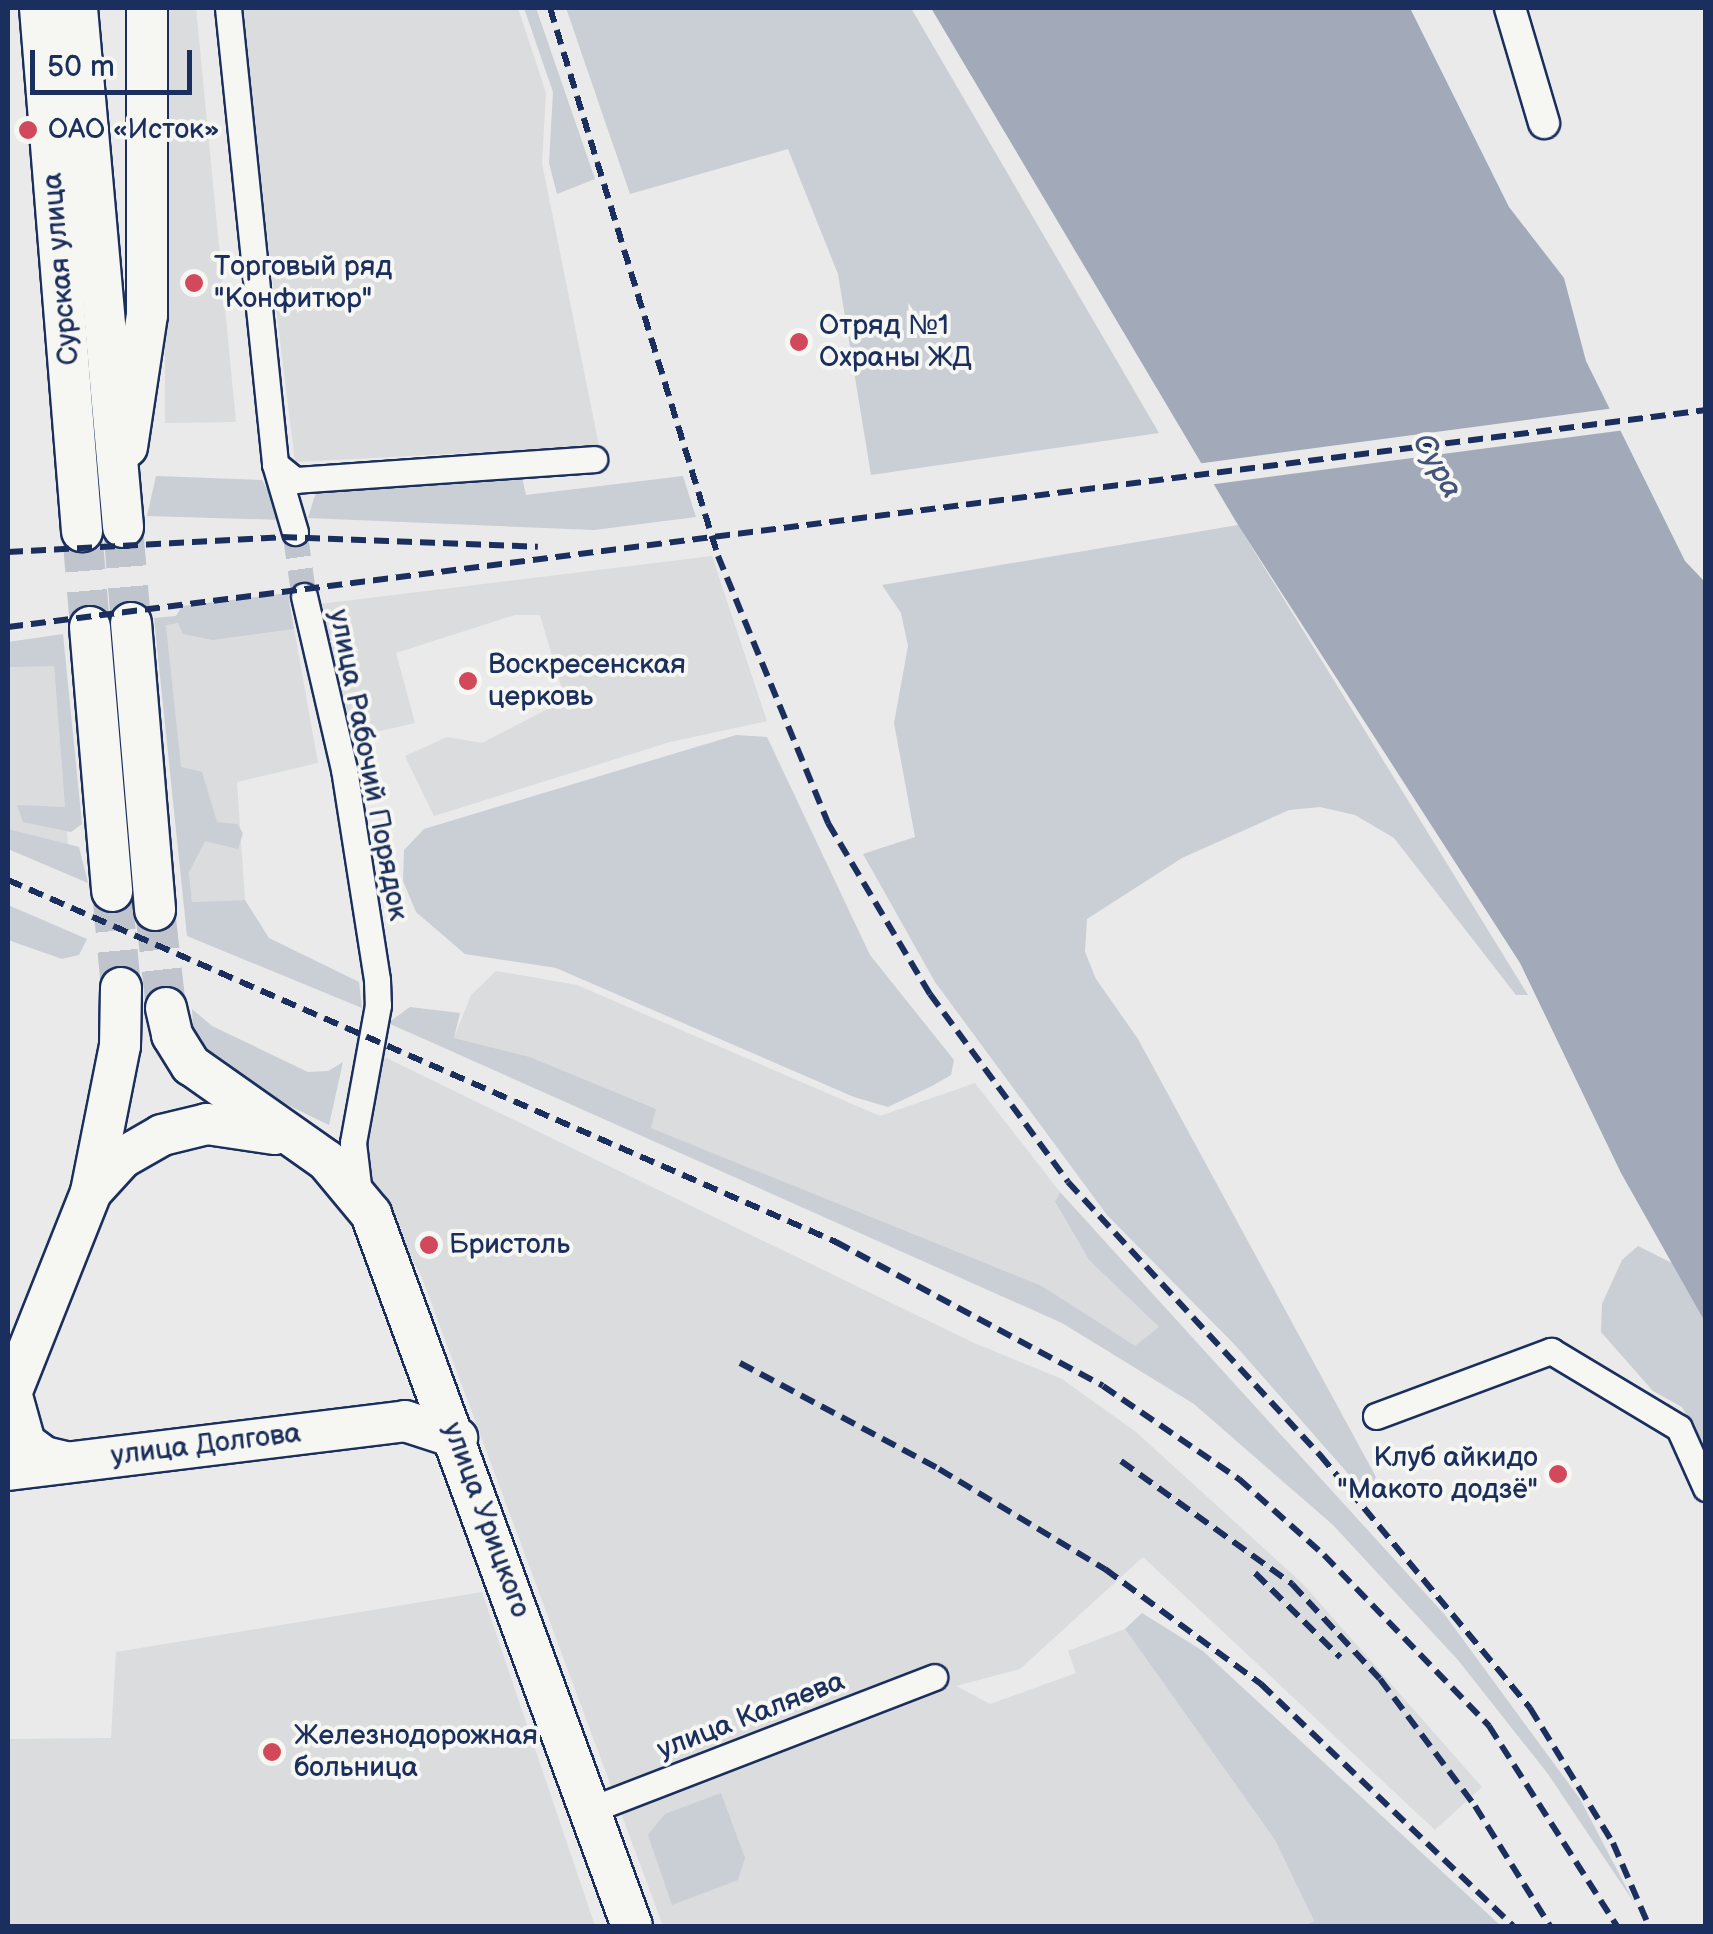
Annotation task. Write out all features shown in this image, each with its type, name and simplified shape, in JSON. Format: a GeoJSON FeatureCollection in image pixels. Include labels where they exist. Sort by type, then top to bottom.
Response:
{"type":"FeatureCollection","features":[{"type":"Feature","properties":{"kind":"main road","name":"Сурская улица"},"geometry":{"type":"LineString","coordinates":[[40,8],[82,531]]}},
{"type":"Feature","properties":{"kind":"main road","name":"Сурская улица"},"geometry":{"type":"LineString","coordinates":[[77,8],[123,527]]}},
{"type":"Feature","properties":{"kind":"main road"},"geometry":{"type":"LineString","coordinates":[[118,481],[136,414],[147,315],[147,8]]}},
{"type":"Feature","properties":{"kind":"main road"},"geometry":{"type":"LineString","coordinates":[[131,623],[156,910]]}},
{"type":"Feature","properties":{"kind":"main road"},"geometry":{"type":"LineString","coordinates":[[90,627],[112,890]]}},
{"type":"Feature","properties":{"kind":"main road"},"geometry":{"type":"LineString","coordinates":[[66,1462],[44,1457],[26,1443],[10,1399],[91,1192],[120,1046],[121,988]]}},
{"type":"Feature","properties":{"kind":"main road"},"geometry":{"type":"LineString","coordinates":[[166,1008],[172,1036],[191,1065],[296,1143]]}},
{"type":"Feature","properties":{"kind":"main road"},"geometry":{"type":"LineString","coordinates":[[91,1192],[122,1158],[162,1135],[207,1124],[253,1126],[296,1143]]}},
{"type":"Feature","properties":{"kind":"main road","name":"улица Урицкого"},"geometry":{"type":"LineString","coordinates":[[296,1143],[327,1161],[359,1193],[433,1373],[632,1926]]}},
{"type":"Feature","properties":{"kind":"main road"},"geometry":{"type":"LineString","coordinates":[[405,1421],[428,1402],[433,1373]]}},
{"type":"Feature","properties":{"kind":"main road","name":"улица Долгова"},"geometry":{"type":"LineString","coordinates":[[8,1470],[405,1421],[425,1422],[457,1438]]}},
{"type":"Feature","properties":{"kind":"street"},"geometry":{"type":"LineString","coordinates":[[228,8],[275,464],[295,532]]}},
{"type":"Feature","properties":{"kind":"street"},"geometry":{"type":"LineString","coordinates":[[1510,8],[1544,123]]}},
{"type":"Feature","properties":{"kind":"street"},"geometry":{"type":"LineString","coordinates":[[275,464],[295,480],[594,459]]}},
{"type":"Feature","properties":{"kind":"street","name":"улица Рабочий Порядок"},"geometry":{"type":"LineString","coordinates":[[304,596],[344,768],[378,1005],[353,1143],[359,1193]]}},
{"type":"Feature","properties":{"kind":"street"},"geometry":{"type":"LineString","coordinates":[[1376,1416],[1551,1351],[1679,1428],[1706,1488]]}},
{"type":"Feature","properties":{"kind":"street","name":"улица Каляева"},"geometry":{"type":"LineString","coordinates":[[590,1810],[934,1678]]}},
{"type":"Feature","properties":{"kind":"shaded area","name":"Торговый ряд \"Конфитюр\""},"geometry":{"type":"Polygon","coordinates":[[[165,8],[196,8],[236,422],[165,423],[165,8]]]}},
{"type":"Feature","properties":{"kind":"shaded area"},"geometry":{"type":"Polygon","coordinates":[[[239,8],[518,8],[546,93],[542,163],[599,446],[295,462],[239,8]]]}},
{"type":"Feature","properties":{"kind":"shaded area"},"geometry":{"type":"Polygon","coordinates":[[[524,8],[536,8],[595,179],[557,194],[549,163],[553,92],[524,8]]]}},
{"type":"Feature","properties":{"kind":"shaded area"},"geometry":{"type":"Polygon","coordinates":[[[566,8],[911,8],[1159,433],[871,475],[838,274],[788,149],[630,194],[566,8]]]}},
{"type":"Feature","properties":{"kind":"shaded area"},"geometry":{"type":"Polygon","coordinates":[[[156,476],[262,480],[284,520],[147,516],[156,476]]]}},
{"type":"Feature","properties":{"kind":"shaded area"},"geometry":{"type":"Polygon","coordinates":[[[683,476],[696,517],[594,530],[308,518],[315,495],[339,481],[522,477],[526,495],[683,476]]]}},
{"type":"Feature","properties":{"kind":"shaded area"},"geometry":{"type":"Polygon","coordinates":[[[1238,525],[1528,995],[1516,995],[1394,838],[1355,815],[1320,807],[1289,810],[1182,858],[1087,919],[1085,952],[1096,979],[1138,1039],[1376,1477],[1366,1494],[1235,1345],[1107,1215],[935,982],[863,854],[915,837],[894,723],[908,646],[901,613],[882,585],[1238,525]]]}},
{"type":"Feature","properties":{"kind":"shaded area"},"geometry":{"type":"Polygon","coordinates":[[[712,556],[767,721],[670,742],[434,816],[405,756],[447,737],[482,743],[565,700],[540,615],[515,615],[396,653],[415,723],[353,737],[320,604],[712,556]]]}},
{"type":"Feature","properties":{"kind":"shaded area"},"geometry":{"type":"Polygon","coordinates":[[[288,593],[294,629],[213,640],[183,634],[178,623],[166,625],[181,767],[202,772],[217,822],[237,824],[243,833],[238,849],[205,841],[189,872],[192,902],[245,900],[269,938],[359,982],[362,1008],[187,936],[154,618],[176,616],[182,606],[288,593]]]}},
{"type":"Feature","properties":{"kind":"shaded area"},"geometry":{"type":"Polygon","coordinates":[[[178,623],[213,640],[294,629],[318,763],[237,782],[245,900],[192,902],[166,624],[178,623]]]}},
{"type":"Feature","properties":{"kind":"shaded area"},"geometry":{"type":"Polygon","coordinates":[[[63,634],[82,824],[71,832],[23,822],[17,805],[65,807],[54,666],[8,667],[8,642],[63,634]]]}},
{"type":"Feature","properties":{"kind":"shaded area"},"geometry":{"type":"Polygon","coordinates":[[[54,665],[68,845],[8,829],[8,667],[54,665]]]}},
{"type":"Feature","properties":{"kind":"shaded area"},"geometry":{"type":"Polygon","coordinates":[[[736,735],[767,737],[870,955],[954,1060],[951,1075],[888,1107],[854,1097],[556,968],[465,954],[416,912],[403,881],[404,850],[424,829],[736,735]]]}},
{"type":"Feature","properties":{"kind":"shaded area"},"geometry":{"type":"Polygon","coordinates":[[[8,829],[79,847],[88,883],[8,849],[8,829]]]}},
{"type":"Feature","properties":{"kind":"shaded area"},"geometry":{"type":"Polygon","coordinates":[[[8,905],[87,939],[79,955],[62,959],[8,940],[8,905]]]}},
{"type":"Feature","properties":{"kind":"shaded area"},"geometry":{"type":"Polygon","coordinates":[[[496,971],[577,985],[880,1116],[975,1083],[1060,1192],[1055,1203],[1089,1260],[1159,1327],[1135,1347],[1042,1286],[651,1128],[655,1109],[530,1057],[454,1038],[471,995],[496,971]]]}},
{"type":"Feature","properties":{"kind":"shaded area"},"geometry":{"type":"Polygon","coordinates":[[[410,1007],[460,1013],[454,1038],[530,1057],[656,1109],[651,1128],[1042,1286],[1135,1346],[1159,1327],[1089,1260],[1055,1202],[1060,1192],[1445,1615],[1580,1799],[1635,1904],[1548,1774],[1458,1660],[1333,1525],[1194,1404],[1062,1323],[388,1023],[410,1007]]]}},
{"type":"Feature","properties":{"kind":"shaded area"},"geometry":{"type":"Polygon","coordinates":[[[192,1009],[212,1026],[308,1072],[328,1071],[343,1062],[329,1125],[232,1078],[205,1054],[193,1031],[192,1009]]]}},
{"type":"Feature","properties":{"kind":"shaded area"},"geometry":{"type":"Polygon","coordinates":[[[378,1054],[974,1343],[1062,1379],[1136,1432],[1303,1584],[1482,1787],[1435,1830],[1143,1557],[1020,1669],[956,1686],[990,1704],[1076,1673],[1068,1651],[1125,1629],[1275,1840],[1314,1921],[1303,1926],[663,1926],[421,1275],[369,1184],[363,1149],[378,1054]]]}},
{"type":"Feature","properties":{"kind":"shaded area"},"geometry":{"type":"Polygon","coordinates":[[[1638,1246],[1672,1263],[1705,1322],[1705,1449],[1682,1407],[1653,1391],[1601,1332],[1602,1304],[1622,1260],[1638,1246]]]}},
{"type":"Feature","properties":{"kind":"shaded area","name":"Железнодорожная больница"},"geometry":{"type":"Polygon","coordinates":[[[482,1592],[595,1926],[8,1926],[8,1739],[111,1738],[116,1652],[482,1592]]]}},
{"type":"Feature","properties":{"kind":"shaded area"},"geometry":{"type":"Polygon","coordinates":[[[1142,1613],[1203,1651],[1501,1926],[1303,1926],[1314,1921],[1275,1840],[1125,1629],[1142,1613]]]}},
{"type":"Feature","properties":{"kind":"shaded area"},"geometry":{"type":"Polygon","coordinates":[[[721,1793],[745,1858],[738,1880],[672,1905],[648,1835],[665,1814],[721,1793]]]}},
{"type":"Feature","properties":{"kind":"water","name":"Сура"},"geometry":{"type":"Polygon","coordinates":[[[931,8],[1410,8],[1509,207],[1564,278],[1586,361],[1685,561],[1705,582],[1705,1322],[1621,1173],[1520,963],[1238,525],[931,8]]]}},
{"type":"Feature","properties":{"kind":"pier"},"geometry":{"type":"Polygon","coordinates":[[[1615,408],[1625,430],[1208,485],[1196,464],[1615,408]]]}},
{"type":"Feature","properties":{"kind":"tunnel"},"geometry":{"type":"LineString","coordinates":[[123,527],[131,623]]}},
{"type":"Feature","properties":{"kind":"tunnel"},"geometry":{"type":"LineString","coordinates":[[82,531],[90,627]]}},
{"type":"Feature","properties":{"kind":"tunnel"},"geometry":{"type":"LineString","coordinates":[[295,532],[304,596]]}},
{"type":"Feature","properties":{"kind":"tunnel"},"geometry":{"type":"LineString","coordinates":[[112,891],[121,988]]}},
{"type":"Feature","properties":{"kind":"tunnel"},"geometry":{"type":"LineString","coordinates":[[155,910],[166,1008]]}},
{"type":"Feature","properties":{"kind":"railway"},"geometry":{"type":"LineString","coordinates":[[550,8],[718,556],[828,823],[930,994],[1068,1182],[1320,1455],[1530,1708],[1613,1843],[1649,1926]]}},
{"type":"Feature","properties":{"kind":"railway"},"geometry":{"type":"LineString","coordinates":[[8,627],[1706,410]]}},
{"type":"Feature","properties":{"kind":"railway"},"geometry":{"type":"LineString","coordinates":[[8,552],[282,537],[538,547]]}},
{"type":"Feature","properties":{"kind":"railway"},"geometry":{"type":"LineString","coordinates":[[8,880],[836,1242],[1103,1386],[1239,1479],[1324,1555],[1489,1726],[1617,1926]]}},
{"type":"Feature","properties":{"kind":"railway"},"geometry":{"type":"LineString","coordinates":[[740,1363],[939,1469],[1105,1569],[1261,1684],[1513,1926]]}},
{"type":"Feature","properties":{"kind":"railway"},"geometry":{"type":"LineString","coordinates":[[1121,1461],[1292,1584],[1380,1679],[1475,1806],[1550,1926]]}},
{"type":"Feature","properties":{"kind":"railway"},"geometry":{"type":"LineString","coordinates":[[1255,1573],[1340,1657]]}},
{"type":"Feature","properties":{"kind":"place","name":"ОАО «Исток»"},"geometry":{"type":"Point","coordinates":[28,130]}},
{"type":"Feature","properties":{"kind":"place","name":"Торговый ряд \"Конфитюр\""},"geometry":{"type":"Point","coordinates":[194,283]}},
{"type":"Feature","properties":{"kind":"place","name":"Отряд №1 Охраны ЖД"},"geometry":{"type":"Point","coordinates":[799,342]}},
{"type":"Feature","properties":{"kind":"place","name":"Воскресенская церковь"},"geometry":{"type":"Point","coordinates":[468,681]}},
{"type":"Feature","properties":{"kind":"place","name":"Бристоль"},"geometry":{"type":"Point","coordinates":[429,1245]}},
{"type":"Feature","properties":{"kind":"place","name":"Клуб айкидо \"Макото додзё\""},"geometry":{"type":"Point","coordinates":[1558,1474]}},
{"type":"Feature","properties":{"kind":"place","name":"Железнодорожная больница"},"geometry":{"type":"Point","coordinates":[272,1752]}}]}
